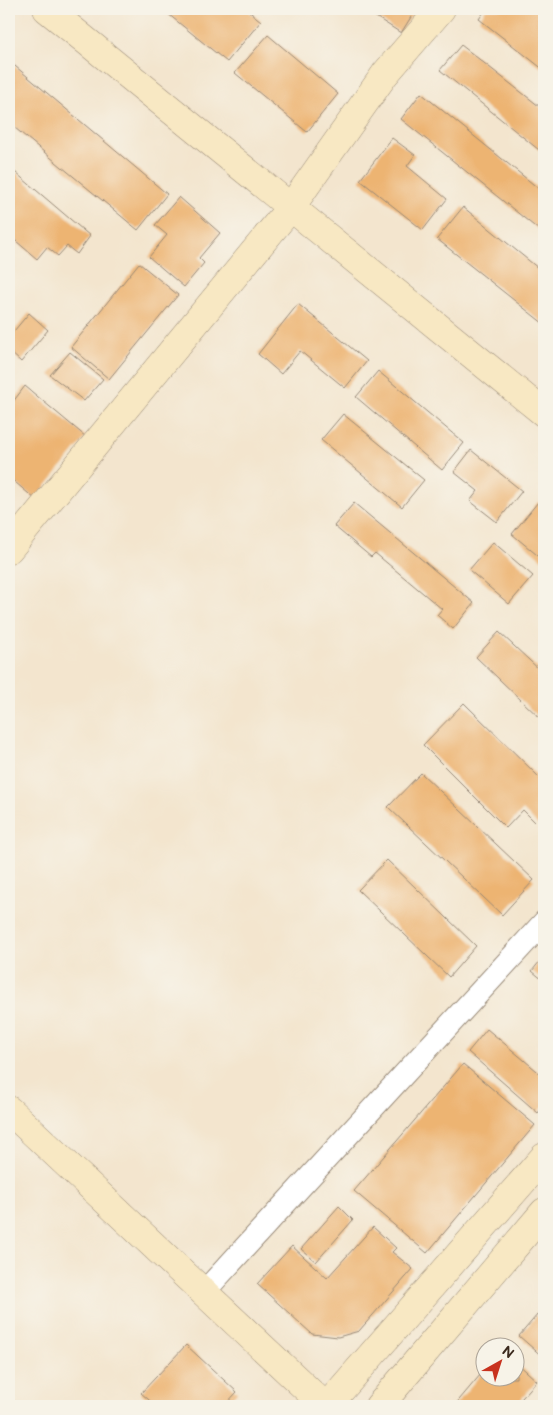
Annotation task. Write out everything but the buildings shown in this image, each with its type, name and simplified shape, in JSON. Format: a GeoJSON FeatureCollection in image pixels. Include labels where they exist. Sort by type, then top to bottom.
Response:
{"type":"FeatureCollection","features":[{"type":"Feature","properties":{"kind":"street"},"geometry":{"type":"LineString","coordinates":[[47,9],[544,413]]}},
{"type":"Feature","properties":{"kind":"street"},"geometry":{"type":"LineString","coordinates":[[9,549],[291,207],[385,74],[441,9]]}},
{"type":"Feature","properties":{"kind":"street"},"geometry":{"type":"LineString","coordinates":[[203,1293],[544,922]]}},
{"type":"Feature","properties":{"kind":"street"},"geometry":{"type":"LineString","coordinates":[[9,1110],[326,1406],[544,1157]]}},
{"type":"Feature","properties":{"kind":"street"},"geometry":{"type":"LineString","coordinates":[[379,1406],[544,1212]]}}]}
